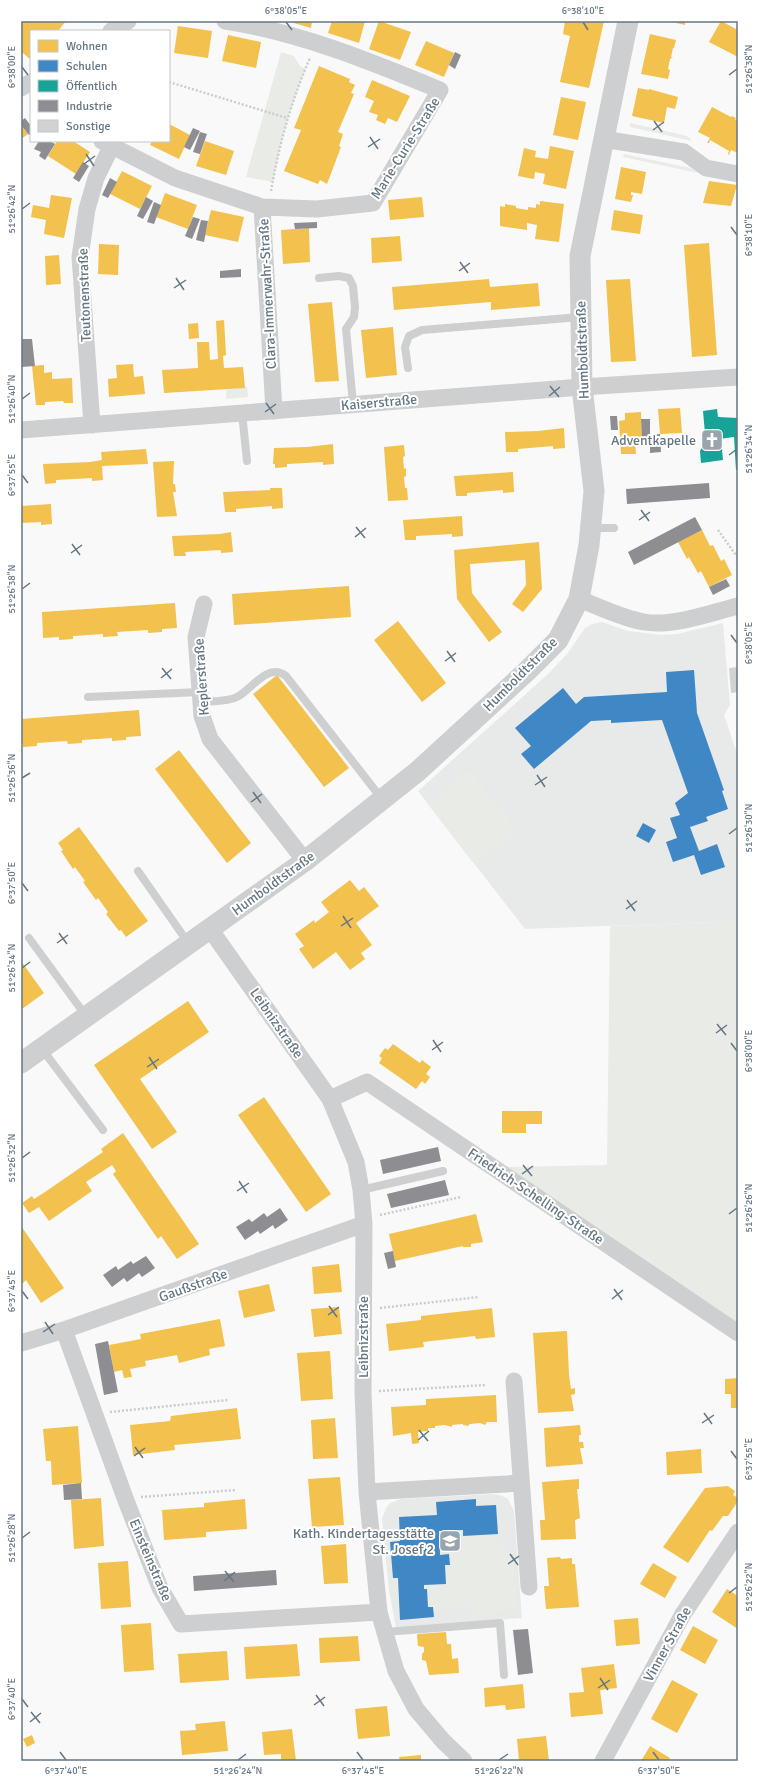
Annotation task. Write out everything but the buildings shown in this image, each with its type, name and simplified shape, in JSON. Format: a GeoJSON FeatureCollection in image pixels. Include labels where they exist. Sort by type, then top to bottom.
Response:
{"type":"FeatureCollection","features":[{"type":"Feature","properties":{"kind":"street"},"geometry":{"type":"LineString","coordinates":[[113,30],[128,21]]}},
{"type":"Feature","properties":{"kind":"street","name":"Marie-Curie-Straße"},"geometry":{"type":"LineString","coordinates":[[225,21],[317,44],[373,62],[440,90],[372,203],[317,209],[265,207]]}},
{"type":"Feature","properties":{"kind":"street","name":"Humboldtstraße"},"geometry":{"type":"LineString","coordinates":[[21,1063],[305,861],[418,771],[558,640],[579,599],[591,528],[594,491],[582,386],[580,256],[628,21]]}},
{"type":"Feature","properties":{"kind":"street"},"geometry":{"type":"LineString","coordinates":[[603,139],[684,152],[706,168],[738,174]]}},
{"type":"Feature","properties":{"kind":"street","name":"Clara-Immerwahr-Straße"},"geometry":{"type":"LineString","coordinates":[[106,144],[175,178],[265,207],[274,411]]}},
{"type":"Feature","properties":{"kind":"street","name":"Teutonenstraße"},"geometry":{"type":"LineString","coordinates":[[92,425],[80,257],[87,209],[106,144]]}},
{"type":"Feature","properties":{"kind":"street","name":"Kaiserstraße"},"geometry":{"type":"LineString","coordinates":[[21,430],[582,386],[738,378]]}},
{"type":"Feature","properties":{"kind":"street"},"geometry":{"type":"LineString","coordinates":[[579,599],[623,616],[645,622],[667,623],[738,606]]}},
{"type":"Feature","properties":{"kind":"street","name":"Keplerstraße"},"geometry":{"type":"LineString","coordinates":[[204,604],[196,637],[202,716],[210,740],[305,861]]}},
{"type":"Feature","properties":{"kind":"street","name":"Leibnizstraße"},"geometry":{"type":"LineString","coordinates":[[210,929],[330,1099],[356,1162],[364,1221],[363,1392],[367,1492],[379,1612],[396,1671],[416,1709],[443,1741],[464,1761]]}},
{"type":"Feature","properties":{"kind":"street","name":"Friedrich-Schelling-Straße"},"geometry":{"type":"LineString","coordinates":[[330,1099],[367,1082],[738,1333]]}},
{"type":"Feature","properties":{"kind":"street","name":"Gaußstraße"},"geometry":{"type":"LineString","coordinates":[[21,1344],[64,1330],[364,1221]]}},
{"type":"Feature","properties":{"kind":"street","name":"Einsteinstraße"},"geometry":{"type":"LineString","coordinates":[[64,1330],[125,1498],[160,1588],[182,1624],[379,1612]]}},
{"type":"Feature","properties":{"kind":"street"},"geometry":{"type":"LineString","coordinates":[[514,1381],[529,1587]]}},
{"type":"Feature","properties":{"kind":"street"},"geometry":{"type":"LineString","coordinates":[[367,1492],[522,1483]]}},
{"type":"Feature","properties":{"kind":"street","name":"Vinner Straße"},"geometry":{"type":"LineString","coordinates":[[603,1761],[682,1614],[738,1532]]}},
{"type":"Feature","properties":{"kind":"lane"},"geometry":{"type":"LineString","coordinates":[[319,278],[339,276],[349,278],[353,286],[355,307],[354,317],[346,329],[353,404]]}},
{"type":"Feature","properties":{"kind":"lane"},"geometry":{"type":"LineString","coordinates":[[408,368],[405,346],[409,336],[422,330],[581,317]]}},
{"type":"Feature","properties":{"kind":"lane"},"geometry":{"type":"LineString","coordinates":[[242,413],[247,461]]}},
{"type":"Feature","properties":{"kind":"lane"},"geometry":{"type":"LineString","coordinates":[[591,528],[614,528]]}},
{"type":"Feature","properties":{"kind":"lane"},"geometry":{"type":"LineString","coordinates":[[88,697],[236,698],[268,673],[276,671],[281,672],[286,676],[382,799]]}},
{"type":"Feature","properties":{"kind":"lane"},"geometry":{"type":"LineString","coordinates":[[138,871],[190,944]]}},
{"type":"Feature","properties":{"kind":"lane"},"geometry":{"type":"LineString","coordinates":[[29,938],[86,1017]]}},
{"type":"Feature","properties":{"kind":"lane"},"geometry":{"type":"LineString","coordinates":[[42,1048],[103,1130]]}},
{"type":"Feature","properties":{"kind":"lane"},"geometry":{"type":"LineString","coordinates":[[361,1190],[443,1171]]}},
{"type":"Feature","properties":{"kind":"lane"},"geometry":{"type":"LineString","coordinates":[[385,1632],[500,1623],[504,1675]]}},
{"type":"Feature","properties":{"kind":"path"},"geometry":{"type":"LineString","coordinates":[[265,207],[280,141],[293,98],[317,44]]}},
{"type":"Feature","properties":{"kind":"path"},"geometry":{"type":"LineString","coordinates":[[170,82],[287,118]]}},
{"type":"Feature","properties":{"kind":"path"},"geometry":{"type":"LineString","coordinates":[[718,530],[738,558]]}},
{"type":"Feature","properties":{"kind":"path"},"geometry":{"type":"LineString","coordinates":[[364,1221],[461,1197]]}},
{"type":"Feature","properties":{"kind":"path"},"geometry":{"type":"LineString","coordinates":[[363,1309],[479,1297]]}},
{"type":"Feature","properties":{"kind":"path"},"geometry":{"type":"LineString","coordinates":[[363,1392],[486,1385]]}},
{"type":"Feature","properties":{"kind":"path"},"geometry":{"type":"LineString","coordinates":[[94,1414],[228,1400]]}},
{"type":"Feature","properties":{"kind":"path"},"geometry":{"type":"LineString","coordinates":[[125,1498],[236,1490]]}},
{"type":"Feature","properties":{"kind":"shaded area"},"geometry":{"type":"Polygon","coordinates":[[[281,52],[294,56],[300,66],[306,69],[286,125],[273,182],[246,177],[281,52]]]}},
{"type":"Feature","properties":{"kind":"shaded area"},"geometry":{"type":"Polygon","coordinates":[[[630,123],[687,136],[692,141],[630,127],[630,123]]]}},
{"type":"Feature","properties":{"kind":"shaded area"},"geometry":{"type":"Polygon","coordinates":[[[624,154],[690,168],[698,173],[623,157],[624,154]]]}},
{"type":"Feature","properties":{"kind":"shaded area"},"geometry":{"type":"Polygon","coordinates":[[[247,387],[248,397],[226,399],[226,390],[247,387]]]}},
{"type":"Feature","properties":{"kind":"shaded area"},"geometry":{"type":"Polygon","coordinates":[[[602,622],[628,631],[661,635],[677,634],[723,623],[730,705],[724,715],[735,748],[738,749],[738,921],[525,929],[418,791],[548,674],[568,653],[585,628],[592,624],[602,622]]]}},
{"type":"Feature","properties":{"kind":"shaded area"},"geometry":{"type":"Polygon","coordinates":[[[470,770],[518,832],[475,865],[427,803],[470,770]]]}},
{"type":"Feature","properties":{"kind":"shaded area"},"geometry":{"type":"Polygon","coordinates":[[[738,921],[738,1330],[502,1167],[607,1165],[610,926],[738,921]]]}},
{"type":"Feature","properties":{"kind":"shaded area","name":"Kath. Kindertagesstätte St. Josef 2"},"geometry":{"type":"Polygon","coordinates":[[[493,1494],[500,1495],[508,1499],[514,1511],[522,1618],[396,1628],[389,1590],[382,1519],[386,1508],[390,1503],[401,1499],[493,1494]]]}},
{"type":"Feature","properties":{"kind":"shaded area"},"geometry":{"type":"Polygon","coordinates":[[[463,1530],[463,1536],[492,1534],[513,1560],[517,1609],[491,1612],[491,1615],[475,1617],[460,1606],[444,1608],[444,1613],[434,1614],[428,1607],[427,1589],[424,1589],[424,1585],[446,1584],[445,1565],[450,1565],[449,1554],[440,1555],[439,1531],[463,1530]]]}},
{"type":"Feature","properties":{"kind":"place","name":"Adventkapelle"},"geometry":{"type":"Point","coordinates":[712,440]}},
{"type":"Feature","properties":{"kind":"place","name":"Kath. Kindertagesstätte St. Josef 2"},"geometry":{"type":"Point","coordinates":[450,1541]}}]}
